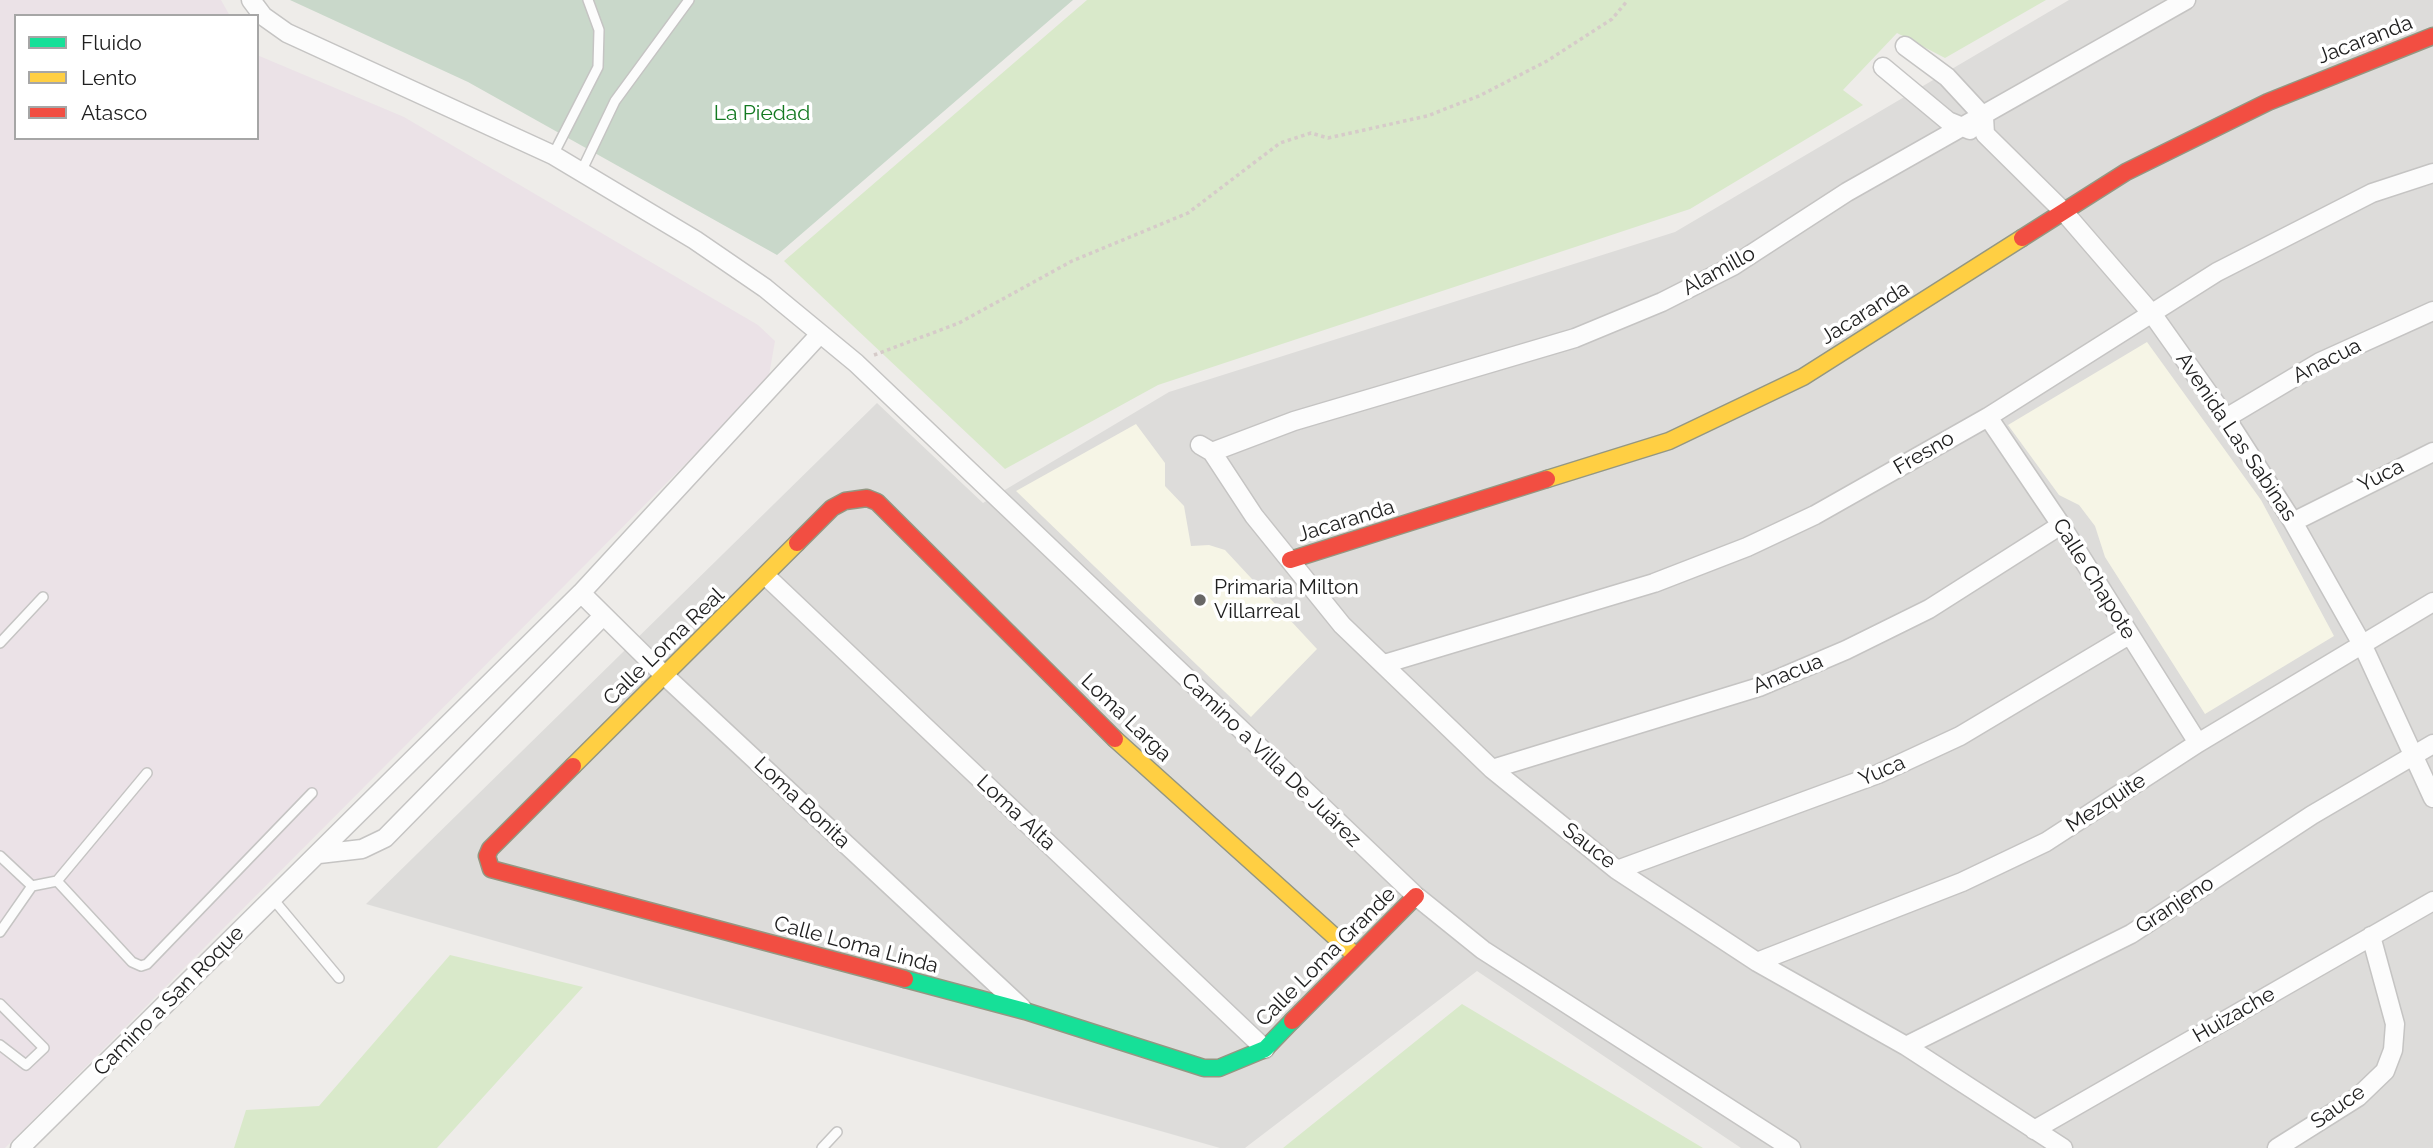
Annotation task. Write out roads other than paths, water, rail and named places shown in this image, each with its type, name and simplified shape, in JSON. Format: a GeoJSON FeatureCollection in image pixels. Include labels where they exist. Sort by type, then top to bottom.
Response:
{"type":"FeatureCollection","features":[{"type":"Feature","properties":{"kind":"street","name":"Camino a Villa De Juárez"},"geometry":{"type":"LineString","coordinates":[[251,0],[264,16],[287,33],[553,155],[695,240],[765,288],[856,363],[1416,896],[1483,950],[1791,1148]]}},
{"type":"Feature","properties":{"kind":"street","name":"Alamillo"},"geometry":{"type":"LineString","coordinates":[[1206,449],[1575,338],[1662,302],[1733,265],[1847,192],[1963,128],[1984,125],[2186,0]]}},
{"type":"Feature","properties":{"kind":"street","name":"Jacaranda"},"geometry":{"type":"LineString","coordinates":[[1290,560],[1669,441],[1803,377],[2126,172],[2267,102],[2407,44],[2433,36]]}},
{"type":"Feature","properties":{"kind":"street","name":"Avenida Las Sabinas"},"geometry":{"type":"LineString","coordinates":[[1905,46],[1947,77],[1984,125],[2153,315],[2226,418],[2293,522],[2363,646],[2433,798]]}},
{"type":"Feature","properties":{"kind":"street"},"geometry":{"type":"LineString","coordinates":[[1883,67],[1920,100],[1963,128]]}},
{"type":"Feature","properties":{"kind":"street","name":"Fresno"},"geometry":{"type":"LineString","coordinates":[[1384,664],[1654,583],[1747,547],[1815,515],[1988,417],[2217,272],[2372,193],[2433,173]]}},
{"type":"Feature","properties":{"kind":"street","name":"Anacua"},"geometry":{"type":"LineString","coordinates":[[2226,418],[2320,362],[2433,311]]}},
{"type":"Feature","properties":{"kind":"street","name":"Camino a San Roque"},"geometry":{"type":"LineString","coordinates":[[20,1148],[581,593],[820,334]]}},
{"type":"Feature","properties":{"kind":"street","name":"Calle Chapote"},"geometry":{"type":"LineString","coordinates":[[1988,417],[2061,525],[2197,743]]}},
{"type":"Feature","properties":{"kind":"street","name":"Sauce"},"geometry":{"type":"LineString","coordinates":[[1206,449],[1254,516],[1342,625],[1492,769],[1618,870],[1757,962],[1906,1046],[2063,1148]]}},
{"type":"Feature","properties":{"kind":"street","name":"Yuca"},"geometry":{"type":"LineString","coordinates":[[2293,522],[2433,452]]}},
{"type":"Feature","properties":{"kind":"street","name":"Calle Loma Real"},"geometry":{"type":"LineString","coordinates":[[490,849],[663,675],[766,577],[832,508],[856,498],[877,502]]}},
{"type":"Feature","properties":{"kind":"street","name":"Loma Larga"},"geometry":{"type":"LineString","coordinates":[[877,502],[1134,758],[1355,955]]}},
{"type":"Feature","properties":{"kind":"street","name":"Anacua"},"geometry":{"type":"LineString","coordinates":[[1492,769],[1759,687],[1846,650],[1929,609],[2061,525]]}},
{"type":"Feature","properties":{"kind":"street","name":"Loma Alta"},"geometry":{"type":"LineString","coordinates":[[766,577],[1265,1049]]}},
{"type":"Feature","properties":{"kind":"street","name":"Loma Bonita"},"geometry":{"type":"LineString","coordinates":[[581,593],[663,675],[1025,1010]]}},
{"type":"Feature","properties":{"kind":"street","name":"Mezquite"},"geometry":{"type":"LineString","coordinates":[[1757,962],[1962,883],[2046,842],[2197,743],[2433,602]]}},
{"type":"Feature","properties":{"kind":"street"},"geometry":{"type":"LineString","coordinates":[[319,854],[362,849],[385,838],[603,616]]}},
{"type":"Feature","properties":{"kind":"street","name":"Yuca"},"geometry":{"type":"LineString","coordinates":[[1618,870],[1878,774],[1960,736],[2129,635]]}},
{"type":"Feature","properties":{"kind":"street","name":"Granjeno"},"geometry":{"type":"LineString","coordinates":[[1906,1046],[2131,934],[2312,815],[2433,744]]}},
{"type":"Feature","properties":{"kind":"street","name":"Calle Loma Linda"},"geometry":{"type":"LineString","coordinates":[[490,849],[487,863],[498,872],[1025,1010],[1205,1068],[1230,1066]]}},
{"type":"Feature","properties":{"kind":"street","name":"Calle Loma Grande"},"geometry":{"type":"LineString","coordinates":[[1230,1066],[1265,1049],[1416,896]]}},
{"type":"Feature","properties":{"kind":"street","name":"Huizache"},"geometry":{"type":"LineString","coordinates":[[2034,1130],[2433,901]]}},
{"type":"Feature","properties":{"kind":"street","name":"Sauce"},"geometry":{"type":"LineString","coordinates":[[2277,1148],[2358,1097],[2385,1071],[2393,1050],[2395,1024],[2371,936]]}},
{"type":"Feature","properties":{"kind":"lane"},"geometry":{"type":"LineString","coordinates":[[553,155],[598,67],[599,30],[588,0]]}},
{"type":"Feature","properties":{"kind":"lane"},"geometry":{"type":"LineString","coordinates":[[581,172],[615,101],[689,0]]}},
{"type":"Feature","properties":{"kind":"lane"},"geometry":{"type":"LineString","coordinates":[[0,643],[43,597]]}},
{"type":"Feature","properties":{"kind":"lane"},"geometry":{"type":"LineString","coordinates":[[0,932],[32,887],[57,881],[146,773]]}},
{"type":"Feature","properties":{"kind":"lane"},"geometry":{"type":"LineString","coordinates":[[57,881],[132,962],[141,966],[146,964],[312,793]]}},
{"type":"Feature","properties":{"kind":"lane"},"geometry":{"type":"LineString","coordinates":[[0,856],[32,887]]}},
{"type":"Feature","properties":{"kind":"lane"},"geometry":{"type":"LineString","coordinates":[[273,899],[339,978]]}},
{"type":"Feature","properties":{"kind":"lane"},"geometry":{"type":"LineString","coordinates":[[0,1004],[44,1048],[26,1065],[0,1045]]}},
{"type":"Feature","properties":{"kind":"lane"},"geometry":{"type":"LineString","coordinates":[[822,1148],[837,1132]]}},
{"type":"Feature","properties":{"kind":"place","name":"Primaria Milton Villarreal"},"geometry":{"type":"Point","coordinates":[1200,600]}},
{"type":"Feature","properties":{"kind":"park label","name":"La Piedad"},"geometry":{"type":"Point","coordinates":[762,114]}}]}
